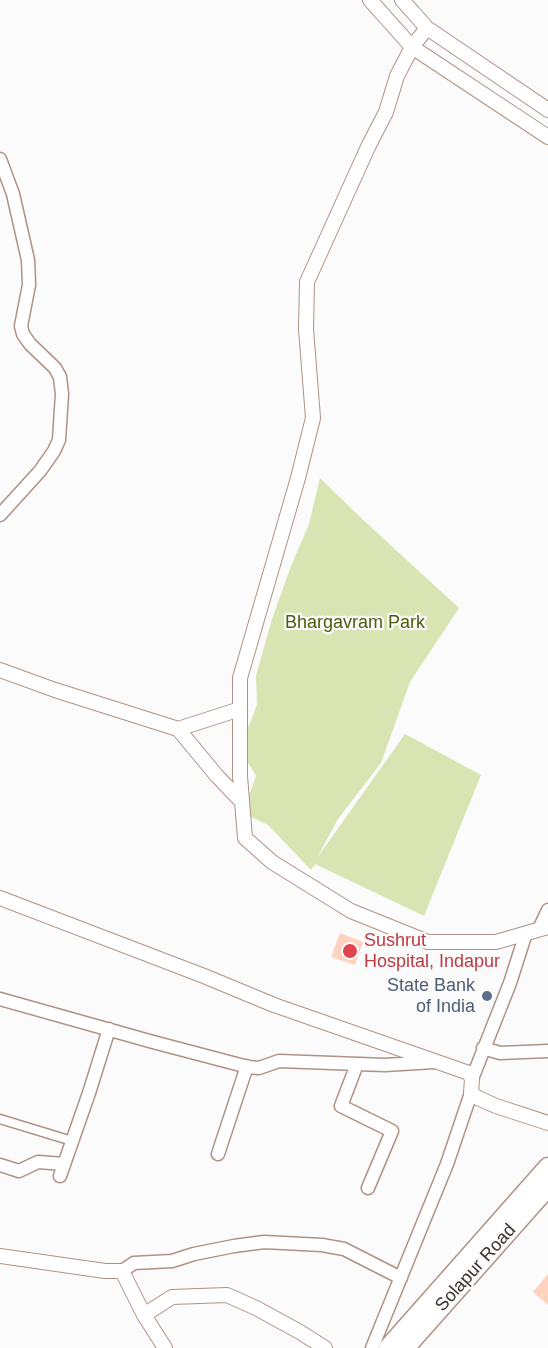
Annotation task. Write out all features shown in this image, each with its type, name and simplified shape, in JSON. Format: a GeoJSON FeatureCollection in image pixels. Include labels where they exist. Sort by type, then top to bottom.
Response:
{"type":"FeatureCollection","features":[{"type":"Feature","properties":{"kind":"main road"},"geometry":{"type":"LineString","coordinates":[[388,1348],[473,1261],[548,1167]]}},
{"type":"Feature","properties":{"kind":"main road","name":"Solapur Road"},"geometry":{"type":"LineString","coordinates":[[405,1348],[473,1261],[548,1187]]}},
{"type":"Feature","properties":{"kind":"street"},"geometry":{"type":"LineString","coordinates":[[370,0],[412,47],[548,137]]}},
{"type":"Feature","properties":{"kind":"street"},"geometry":{"type":"LineString","coordinates":[[402,0],[426,28],[548,110]]}},
{"type":"Feature","properties":{"kind":"street"},"geometry":{"type":"LineString","coordinates":[[426,28],[412,47],[397,76],[387,112],[368,147],[307,282],[306,329],[313,418],[240,678],[240,776],[246,838],[272,862],[351,911],[428,942],[496,942],[538,930]]}},
{"type":"Feature","properties":{"kind":"street"},"geometry":{"type":"LineString","coordinates":[[502,107],[516,89]]}},
{"type":"Feature","properties":{"kind":"street"},"geometry":{"type":"LineString","coordinates":[[0,159],[13,194],[28,260],[29,285],[21,326],[23,334],[55,368],[60,377],[62,394],[59,440],[54,451],[40,471],[0,514]]}},
{"type":"Feature","properties":{"kind":"street"},"geometry":{"type":"LineString","coordinates":[[0,670],[178,729],[217,776],[242,801]]}},
{"type":"Feature","properties":{"kind":"street"},"geometry":{"type":"LineString","coordinates":[[178,729],[240,709]]}},
{"type":"Feature","properties":{"kind":"street"},"geometry":{"type":"LineString","coordinates":[[0,898],[273,1005],[469,1073],[478,1098],[548,1123]]}},
{"type":"Feature","properties":{"kind":"street"},"geometry":{"type":"LineString","coordinates":[[372,1348],[447,1164],[483,1048],[510,983],[548,910]]}},
{"type":"Feature","properties":{"kind":"street"},"geometry":{"type":"LineString","coordinates":[[0,999],[259,1068],[279,1062],[385,1065],[435,1062]]}},
{"type":"Feature","properties":{"kind":"street"},"geometry":{"type":"LineString","coordinates":[[0,1165],[19,1171],[38,1162],[62,1170],[109,1029]]}},
{"type":"Feature","properties":{"kind":"street"},"geometry":{"type":"LineString","coordinates":[[483,1048],[500,1053],[548,1051]]}},
{"type":"Feature","properties":{"kind":"street"},"geometry":{"type":"LineString","coordinates":[[357,1064],[341,1106],[392,1131],[368,1188]]}},
{"type":"Feature","properties":{"kind":"street"},"geometry":{"type":"LineString","coordinates":[[218,1154],[247,1066]]}},
{"type":"Feature","properties":{"kind":"street"},"geometry":{"type":"LineString","coordinates":[[0,1119],[72,1141]]}},
{"type":"Feature","properties":{"kind":"street"},"geometry":{"type":"LineString","coordinates":[[0,1256],[105,1271],[122,1271],[134,1263],[172,1261],[204,1252],[264,1242],[322,1245],[344,1249],[401,1278]]}},
{"type":"Feature","properties":{"kind":"street"},"geometry":{"type":"LineString","coordinates":[[122,1271],[144,1315],[165,1348]]}},
{"type":"Feature","properties":{"kind":"street"},"geometry":{"type":"LineString","coordinates":[[144,1315],[172,1297],[227,1295],[256,1308],[325,1348]]}},
{"type":"Feature","properties":{"kind":"green space","name":"Bhargavram Park"},"geometry":{"type":"Polygon","coordinates":[[[320,478],[459,608],[410,682],[381,763],[338,819],[317,858],[405,734],[481,775],[424,916],[315,864],[311,870],[268,825],[243,813],[256,776],[240,749],[257,705],[256,676],[272,619],[309,524],[320,478]]]}},
{"type":"Feature","properties":{"kind":"building"},"geometry":{"type":"Polygon","coordinates":[[[340,933],[363,942],[355,965],[331,957],[340,933]]]}},
{"type":"Feature","properties":{"kind":"building"},"geometry":{"type":"Polygon","coordinates":[[[548,1274],[548,1305],[533,1292],[548,1274]]]}},
{"type":"Feature","properties":{"kind":"place","name":"Sushrut Hospital, Indapur"},"geometry":{"type":"Point","coordinates":[350,951]}},
{"type":"Feature","properties":{"kind":"place","name":"State Bank of India"},"geometry":{"type":"Point","coordinates":[487,996]}}]}
